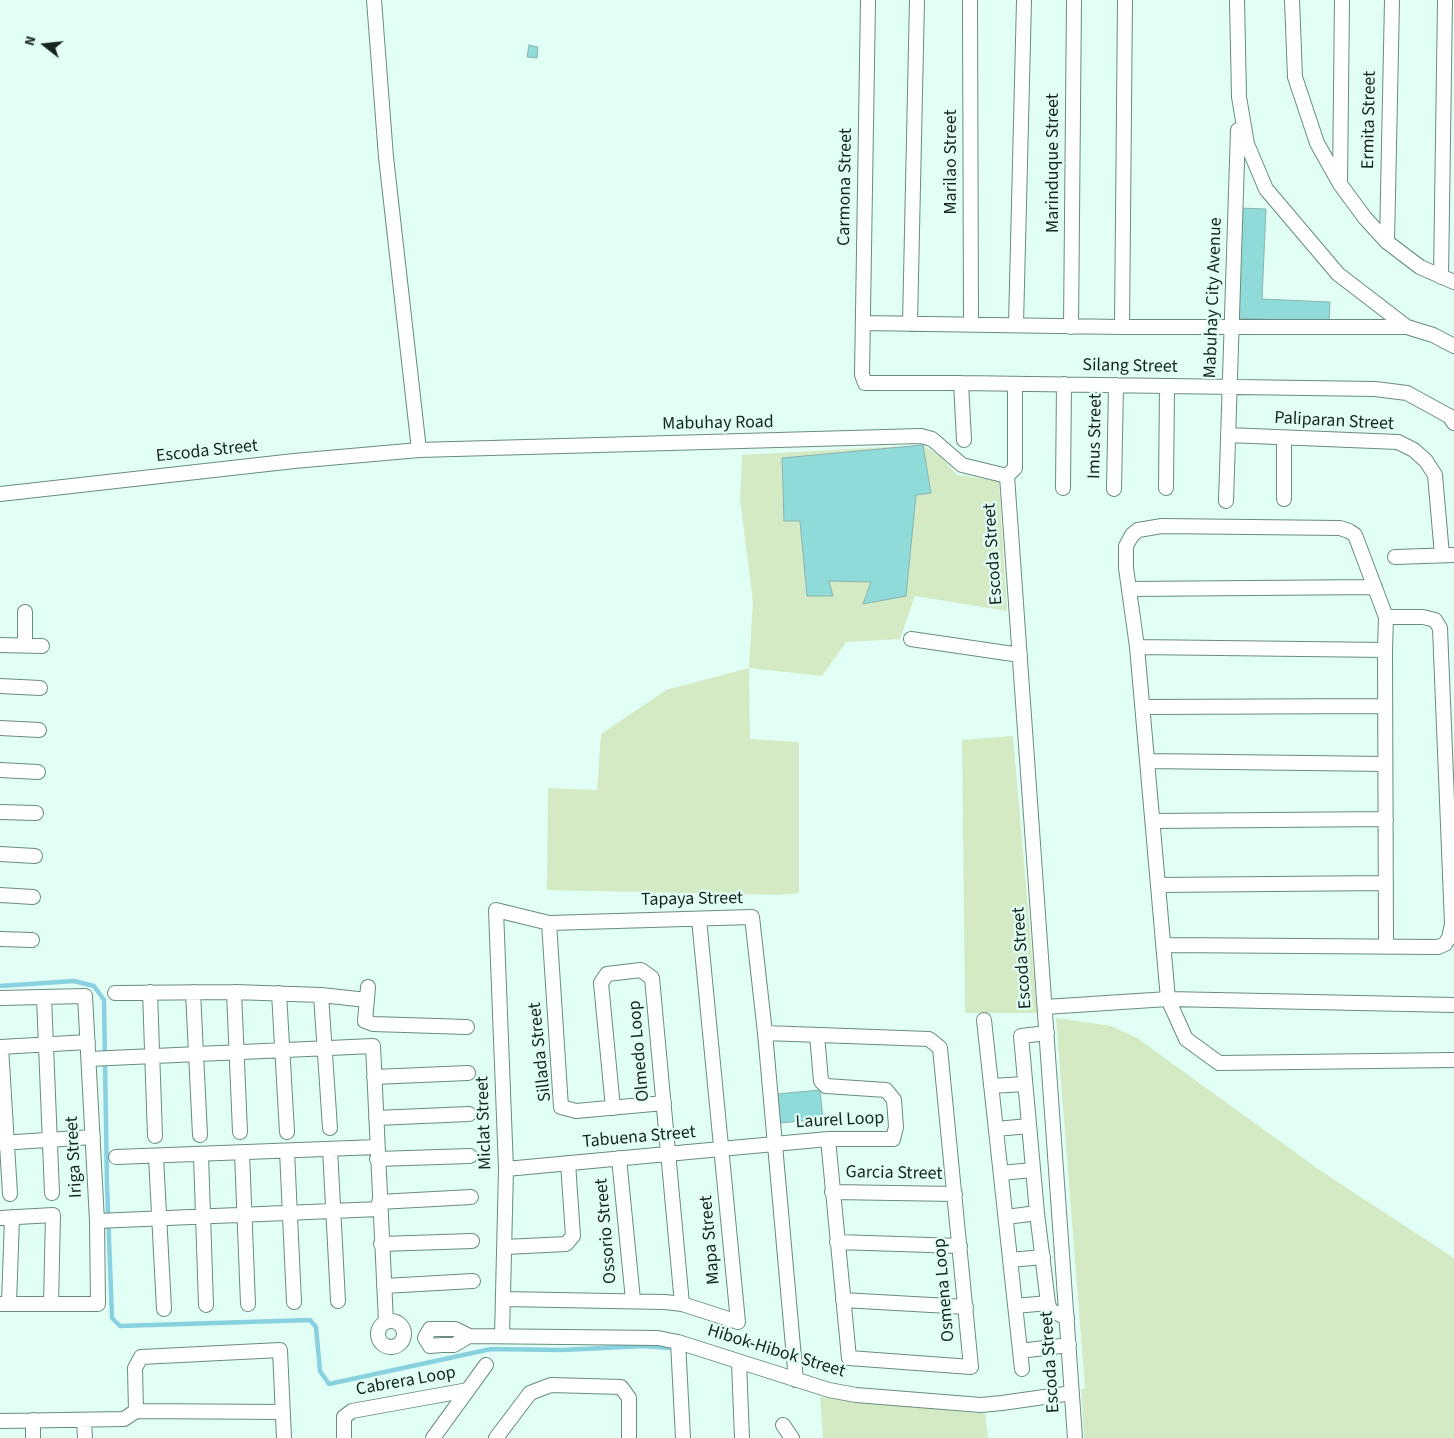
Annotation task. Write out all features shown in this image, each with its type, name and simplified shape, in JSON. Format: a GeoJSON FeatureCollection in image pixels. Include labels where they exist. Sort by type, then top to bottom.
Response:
{"type":"FeatureCollection","features":[{"type":"Feature","properties":{"kind":"street"},"geometry":{"type":"LineString","coordinates":[[374,0],[386,157],[419,450]]}},
{"type":"Feature","properties":{"kind":"street","name":"Carmona Street"},"geometry":{"type":"LineString","coordinates":[[862,375],[868,0]]}},
{"type":"Feature","properties":{"kind":"street"},"geometry":{"type":"LineString","coordinates":[[910,324],[916,0]]}},
{"type":"Feature","properties":{"kind":"street","name":"Marilao Street"},"geometry":{"type":"LineString","coordinates":[[970,0],[971,324]]}},
{"type":"Feature","properties":{"kind":"street"},"geometry":{"type":"LineString","coordinates":[[1016,325],[1024,0]]}},
{"type":"Feature","properties":{"kind":"street","name":"Marinduque Street"},"geometry":{"type":"LineString","coordinates":[[1071,327],[1074,0]]}},
{"type":"Feature","properties":{"kind":"street"},"geometry":{"type":"LineString","coordinates":[[1122,327],[1124,0]]}},
{"type":"Feature","properties":{"kind":"street","name":"Mabuhay City Avenue"},"geometry":{"type":"LineString","coordinates":[[1226,501],[1239,97],[1237,0]]}},
{"type":"Feature","properties":{"kind":"street"},"geometry":{"type":"LineString","coordinates":[[1292,0],[1295,78],[1317,143],[1340,184],[1386,242],[1420,267],[1447,280],[1445,0]]}},
{"type":"Feature","properties":{"kind":"street"},"geometry":{"type":"LineString","coordinates":[[1340,184],[1342,0]]}},
{"type":"Feature","properties":{"kind":"street","name":"Ermita Street"},"geometry":{"type":"LineString","coordinates":[[1386,242],[1392,0]]}},
{"type":"Feature","properties":{"kind":"street","name":"Mabuhay City Avenue"},"geometry":{"type":"LineString","coordinates":[[1239,97],[1246,144],[1266,189],[1338,274],[1407,327],[1433,335],[1454,346]]}},
{"type":"Feature","properties":{"kind":"street"},"geometry":{"type":"LineString","coordinates":[[862,323],[1071,327],[1407,327]]}},
{"type":"Feature","properties":{"kind":"street","name":"Silang Street"},"geometry":{"type":"LineString","coordinates":[[862,375],[865,383],[1375,389],[1407,393],[1449,416],[1454,423]]}},
{"type":"Feature","properties":{"kind":"street"},"geometry":{"type":"LineString","coordinates":[[961,383],[964,440]]}},
{"type":"Feature","properties":{"kind":"street"},"geometry":{"type":"LineString","coordinates":[[1007,476],[1014,468],[1015,384]]}},
{"type":"Feature","properties":{"kind":"street"},"geometry":{"type":"LineString","coordinates":[[1063,488],[1064,384]]}},
{"type":"Feature","properties":{"kind":"street","name":"Imus Street"},"geometry":{"type":"LineString","coordinates":[[1114,489],[1116,385]]}},
{"type":"Feature","properties":{"kind":"street"},"geometry":{"type":"LineString","coordinates":[[1166,488],[1167,386]]}},
{"type":"Feature","properties":{"kind":"street","name":"Paliparan Street"},"geometry":{"type":"LineString","coordinates":[[1228,435],[1398,442],[1414,450],[1426,461],[1435,475],[1448,555]]}},
{"type":"Feature","properties":{"kind":"street","name":"Mabuhay Road"},"geometry":{"type":"LineString","coordinates":[[419,450],[921,436],[932,439],[962,465],[1007,476]]}},
{"type":"Feature","properties":{"kind":"street"},"geometry":{"type":"LineString","coordinates":[[1284,438],[1284,499]]}},
{"type":"Feature","properties":{"kind":"street","name":"Escoda Street"},"geometry":{"type":"LineString","coordinates":[[0,494],[294,461],[419,450]]}},
{"type":"Feature","properties":{"kind":"street","name":"Escoda Street"},"geometry":{"type":"LineString","coordinates":[[1007,476],[1075,1438]]}},
{"type":"Feature","properties":{"kind":"street"},"geometry":{"type":"LineString","coordinates":[[1386,946],[1386,617],[1356,535],[1340,528],[1162,526],[1138,530],[1132,535],[1126,546],[1126,568],[1143,707],[1168,1000],[1186,1039],[1219,1063],[1454,1060]]}},
{"type":"Feature","properties":{"kind":"street"},"geometry":{"type":"LineString","coordinates":[[1394,557],[1448,555]]}},
{"type":"Feature","properties":{"kind":"street"},"geometry":{"type":"LineString","coordinates":[[1129,589],[1375,587]]}},
{"type":"Feature","properties":{"kind":"street"},"geometry":{"type":"LineString","coordinates":[[25,612],[25,646]]}},
{"type":"Feature","properties":{"kind":"street"},"geometry":{"type":"LineString","coordinates":[[1163,945],[1438,947],[1445,944],[1449,938],[1452,924],[1440,628],[1435,620],[1423,617],[1386,617]]}},
{"type":"Feature","properties":{"kind":"street"},"geometry":{"type":"LineString","coordinates":[[911,640],[1020,655]]}},
{"type":"Feature","properties":{"kind":"street"},"geometry":{"type":"LineString","coordinates":[[0,645],[42,646]]}},
{"type":"Feature","properties":{"kind":"street"},"geometry":{"type":"LineString","coordinates":[[1137,647],[1385,650]]}},
{"type":"Feature","properties":{"kind":"street"},"geometry":{"type":"LineString","coordinates":[[0,686],[40,688]]}},
{"type":"Feature","properties":{"kind":"street"},"geometry":{"type":"LineString","coordinates":[[1143,707],[1385,706]]}},
{"type":"Feature","properties":{"kind":"street"},"geometry":{"type":"LineString","coordinates":[[0,728],[39,730]]}},
{"type":"Feature","properties":{"kind":"street"},"geometry":{"type":"LineString","coordinates":[[1147,761],[1385,764]]}},
{"type":"Feature","properties":{"kind":"street"},"geometry":{"type":"LineString","coordinates":[[0,770],[38,772]]}},
{"type":"Feature","properties":{"kind":"street"},"geometry":{"type":"LineString","coordinates":[[0,812],[36,813]]}},
{"type":"Feature","properties":{"kind":"street"},"geometry":{"type":"LineString","coordinates":[[1153,821],[1386,820]]}},
{"type":"Feature","properties":{"kind":"street"},"geometry":{"type":"LineString","coordinates":[[0,854],[35,856]]}},
{"type":"Feature","properties":{"kind":"street"},"geometry":{"type":"LineString","coordinates":[[1158,885],[1386,883]]}},
{"type":"Feature","properties":{"kind":"street"},"geometry":{"type":"LineString","coordinates":[[0,895],[33,897]]}},
{"type":"Feature","properties":{"kind":"street","name":"Tapaya Street"},"geometry":{"type":"LineString","coordinates":[[496,910],[549,922],[752,917],[765,1033],[796,1380]]}},
{"type":"Feature","properties":{"kind":"street","name":"Miclat Street"},"geometry":{"type":"LineString","coordinates":[[496,910],[506,1169],[502,1336]]}},
{"type":"Feature","properties":{"kind":"street","name":"Mapa Street"},"geometry":{"type":"LineString","coordinates":[[503,1299],[633,1300],[682,1304],[738,1322],[699,919]]}},
{"type":"Feature","properties":{"kind":"street","name":"Sillada Street"},"geometry":{"type":"LineString","coordinates":[[549,922],[562,1107],[576,1111],[664,1103]]}},
{"type":"Feature","properties":{"kind":"street"},"geometry":{"type":"LineString","coordinates":[[0,938],[32,940]]}},
{"type":"Feature","properties":{"kind":"street","name":"Olmedo Loop"},"geometry":{"type":"LineString","coordinates":[[613,1108],[601,983],[607,974],[641,970],[652,978],[682,1304]]}},
{"type":"Feature","properties":{"kind":"street"},"geometry":{"type":"LineString","coordinates":[[150,992],[155,1136]]}},
{"type":"Feature","properties":{"kind":"street"},"geometry":{"type":"LineString","coordinates":[[193,992],[200,1135]]}},
{"type":"Feature","properties":{"kind":"street"},"geometry":{"type":"LineString","coordinates":[[234,992],[240,1132]]}},
{"type":"Feature","properties":{"kind":"street"},"geometry":{"type":"LineString","coordinates":[[115,993],[234,992],[321,995],[367,993],[365,1020],[373,1024],[467,1027]]}},
{"type":"Feature","properties":{"kind":"street"},"geometry":{"type":"LineString","coordinates":[[279,993],[287,1132]]}},
{"type":"Feature","properties":{"kind":"street"},"geometry":{"type":"LineString","coordinates":[[321,995],[330,1128]]}},
{"type":"Feature","properties":{"kind":"street","name":"Iriga Street"},"geometry":{"type":"LineString","coordinates":[[0,998],[85,996],[97,1221],[98,1304],[5,1304]]}},
{"type":"Feature","properties":{"kind":"street"},"geometry":{"type":"LineString","coordinates":[[44,997],[52,1193]]}},
{"type":"Feature","properties":{"kind":"street"},"geometry":{"type":"LineString","coordinates":[[1045,1007],[1168,1000],[1454,1005]]}},
{"type":"Feature","properties":{"kind":"street"},"geometry":{"type":"LineString","coordinates":[[984,1020],[1022,1369]]}},
{"type":"Feature","properties":{"kind":"street","name":"Osmena Loop"},"geometry":{"type":"LineString","coordinates":[[765,1033],[929,1039],[940,1048],[971,1367],[849,1358],[828,1140]]}},
{"type":"Feature","properties":{"kind":"street"},"geometry":{"type":"LineString","coordinates":[[1047,1033],[1021,1036],[1037,1213],[1048,1303],[1050,1310],[1067,1318]]}},
{"type":"Feature","properties":{"kind":"street","name":"Laurel Loop"},"geometry":{"type":"LineString","coordinates":[[775,1144],[828,1140],[893,1139],[896,1127],[894,1100],[886,1090],[826,1086],[821,1080],[817,1035]]}},
{"type":"Feature","properties":{"kind":"street"},"geometry":{"type":"LineString","coordinates":[[10,1194],[3,1142],[1,1047],[88,1042]]}},
{"type":"Feature","properties":{"kind":"street"},"geometry":{"type":"LineString","coordinates":[[89,1059],[373,1046],[386,1322]]}},
{"type":"Feature","properties":{"kind":"street"},"geometry":{"type":"LineString","coordinates":[[374,1078],[468,1073]]}},
{"type":"Feature","properties":{"kind":"street"},"geometry":{"type":"LineString","coordinates":[[991,1086],[1025,1084]]}},
{"type":"Feature","properties":{"kind":"street"},"geometry":{"type":"LineString","coordinates":[[376,1118],[469,1114]]}},
{"type":"Feature","properties":{"kind":"street"},"geometry":{"type":"LineString","coordinates":[[996,1129],[1029,1126]]}},
{"type":"Feature","properties":{"kind":"street"},"geometry":{"type":"LineString","coordinates":[[3,1142],[93,1137]]}},
{"type":"Feature","properties":{"kind":"street","name":"Tabuena Street"},"geometry":{"type":"LineString","coordinates":[[506,1169],[775,1144]]}},
{"type":"Feature","properties":{"kind":"street"},"geometry":{"type":"LineString","coordinates":[[330,1149],[338,1301]]}},
{"type":"Feature","properties":{"kind":"street"},"geometry":{"type":"LineString","coordinates":[[116,1157],[330,1149],[377,1153],[470,1156]]}},
{"type":"Feature","properties":{"kind":"street"},"geometry":{"type":"LineString","coordinates":[[287,1151],[294,1302]]}},
{"type":"Feature","properties":{"kind":"street"},"geometry":{"type":"LineString","coordinates":[[242,1153],[246,1215],[248,1304]]}},
{"type":"Feature","properties":{"kind":"street"},"geometry":{"type":"LineString","coordinates":[[201,1155],[206,1305]]}},
{"type":"Feature","properties":{"kind":"street"},"geometry":{"type":"LineString","coordinates":[[156,1157],[164,1309]]}},
{"type":"Feature","properties":{"kind":"street","name":"Ossorio Street"},"geometry":{"type":"LineString","coordinates":[[619,1158],[633,1300]]}},
{"type":"Feature","properties":{"kind":"street"},"geometry":{"type":"LineString","coordinates":[[505,1248],[566,1244],[573,1236],[568,1163]]}},
{"type":"Feature","properties":{"kind":"street"},"geometry":{"type":"LineString","coordinates":[[1001,1173],[1033,1170]]}},
{"type":"Feature","properties":{"kind":"street","name":"Garcia Street"},"geometry":{"type":"LineString","coordinates":[[832,1192],[955,1194]]}},
{"type":"Feature","properties":{"kind":"street"},"geometry":{"type":"LineString","coordinates":[[97,1221],[333,1211],[471,1197]]}},
{"type":"Feature","properties":{"kind":"street"},"geometry":{"type":"LineString","coordinates":[[1006,1217],[1037,1213]]}},
{"type":"Feature","properties":{"kind":"street"},"geometry":{"type":"LineString","coordinates":[[5,1304],[6,1217],[53,1215],[51,1304]]}},
{"type":"Feature","properties":{"kind":"street"},"geometry":{"type":"LineString","coordinates":[[381,1244],[472,1241]]}},
{"type":"Feature","properties":{"kind":"street"},"geometry":{"type":"LineString","coordinates":[[837,1242],[960,1246]]}},
{"type":"Feature","properties":{"kind":"street"},"geometry":{"type":"LineString","coordinates":[[1010,1260],[1042,1257]]}},
{"type":"Feature","properties":{"kind":"street"},"geometry":{"type":"LineString","coordinates":[[384,1286],[473,1282]]}},
{"type":"Feature","properties":{"kind":"street"},"geometry":{"type":"LineString","coordinates":[[843,1300],[966,1307]]}},
{"type":"Feature","properties":{"kind":"street"},"geometry":{"type":"LineString","coordinates":[[1015,1306],[1048,1303]]}},
{"type":"Feature","properties":{"kind":"street"},"geometry":{"type":"LineString","coordinates":[[386,1322],[394,1322],[401,1326],[404,1331],[402,1341],[396,1347],[388,1348],[381,1343],[378,1335],[380,1328],[386,1322]]}},
{"type":"Feature","properties":{"kind":"street","name":"Hibok-Hibok Street"},"geometry":{"type":"LineString","coordinates":[[403,1337],[425,1338],[430,1329],[455,1328],[468,1336],[658,1338],[678,1342],[828,1390],[856,1395],[981,1405],[1072,1393]]}},
{"type":"Feature","properties":{"kind":"street"},"geometry":{"type":"LineString","coordinates":[[678,1342],[683,1438]]}},
{"type":"Feature","properties":{"kind":"street"},"geometry":{"type":"LineString","coordinates":[[1020,1351],[1069,1345]]}},
{"type":"Feature","properties":{"kind":"street"},"geometry":{"type":"LineString","coordinates":[[136,1411],[135,1368],[141,1358],[280,1350],[284,1438]]}},
{"type":"Feature","properties":{"kind":"street"},"geometry":{"type":"LineString","coordinates":[[739,1362],[742,1438]]}},
{"type":"Feature","properties":{"kind":"street"},"geometry":{"type":"LineString","coordinates":[[433,1438],[486,1365]]}},
{"type":"Feature","properties":{"kind":"street"},"geometry":{"type":"LineString","coordinates":[[496,1438],[530,1393],[550,1385],[621,1387],[629,1398],[629,1438]]}},
{"type":"Feature","properties":{"kind":"street","name":"Cabrera Loop"},"geometry":{"type":"LineString","coordinates":[[344,1438],[344,1417],[352,1411],[468,1390]]}},
{"type":"Feature","properties":{"kind":"street"},"geometry":{"type":"LineString","coordinates":[[0,1421],[124,1419],[136,1411],[283,1412]]}},
{"type":"Feature","properties":{"kind":"street"},"geometry":{"type":"LineString","coordinates":[[32,1420],[33,1438]]}},
{"type":"Feature","properties":{"kind":"street"},"geometry":{"type":"LineString","coordinates":[[84,1420],[85,1438]]}},
{"type":"Feature","properties":{"kind":"street"},"geometry":{"type":"LineString","coordinates":[[783,1424],[792,1438]]}},
{"type":"Feature","properties":{"kind":"green space"},"geometry":{"type":"Polygon","coordinates":[[[923,445],[942,458],[957,475],[999,481],[1007,611],[915,596],[900,639],[846,642],[822,676],[749,668],[753,602],[740,499],[742,455],[923,445]]]}},
{"type":"Feature","properties":{"kind":"green space"},"geometry":{"type":"Polygon","coordinates":[[[749,668],[750,739],[799,742],[799,893],[779,895],[547,890],[548,788],[597,790],[601,734],[666,690],[749,668]]]}},
{"type":"Feature","properties":{"kind":"green space"},"geometry":{"type":"Polygon","coordinates":[[[1013,736],[1037,1013],[965,1013],[962,740],[1013,736]]]}},
{"type":"Feature","properties":{"kind":"green space"},"geometry":{"type":"Polygon","coordinates":[[[1056,1018],[1111,1026],[1137,1038],[1321,1171],[1454,1258],[1454,1438],[1084,1438],[1081,1389],[1085,1388],[1056,1018]]]}},
{"type":"Feature","properties":{"kind":"green space"},"geometry":{"type":"Polygon","coordinates":[[[820,1397],[976,1413],[985,1411],[988,1438],[823,1438],[820,1397]]]}},
{"type":"Feature","properties":{"kind":"building"},"geometry":{"type":"Polygon","coordinates":[[[529,45],[538,47],[537,58],[527,57],[529,45]]]}},
{"type":"Feature","properties":{"kind":"building"},"geometry":{"type":"Polygon","coordinates":[[[1239,208],[1266,209],[1262,299],[1330,302],[1329,322],[1235,318],[1239,208]]]}},
{"type":"Feature","properties":{"kind":"building"},"geometry":{"type":"Polygon","coordinates":[[[923,445],[931,493],[916,495],[906,596],[863,604],[871,582],[829,581],[833,596],[807,596],[800,521],[784,521],[782,458],[923,445]]]}},
{"type":"Feature","properties":{"kind":"building"},"geometry":{"type":"Polygon","coordinates":[[[820,1090],[823,1119],[780,1123],[777,1094],[820,1090]]]}},
{"type":"Feature","properties":{"kind":"waterway"},"geometry":{"type":"LineString","coordinates":[[0,986],[74,981],[94,986],[104,1000],[107,1186],[112,1318],[120,1326],[310,1320],[316,1327],[320,1371],[329,1384],[491,1349],[562,1350],[645,1346],[669,1348]]}}]}
